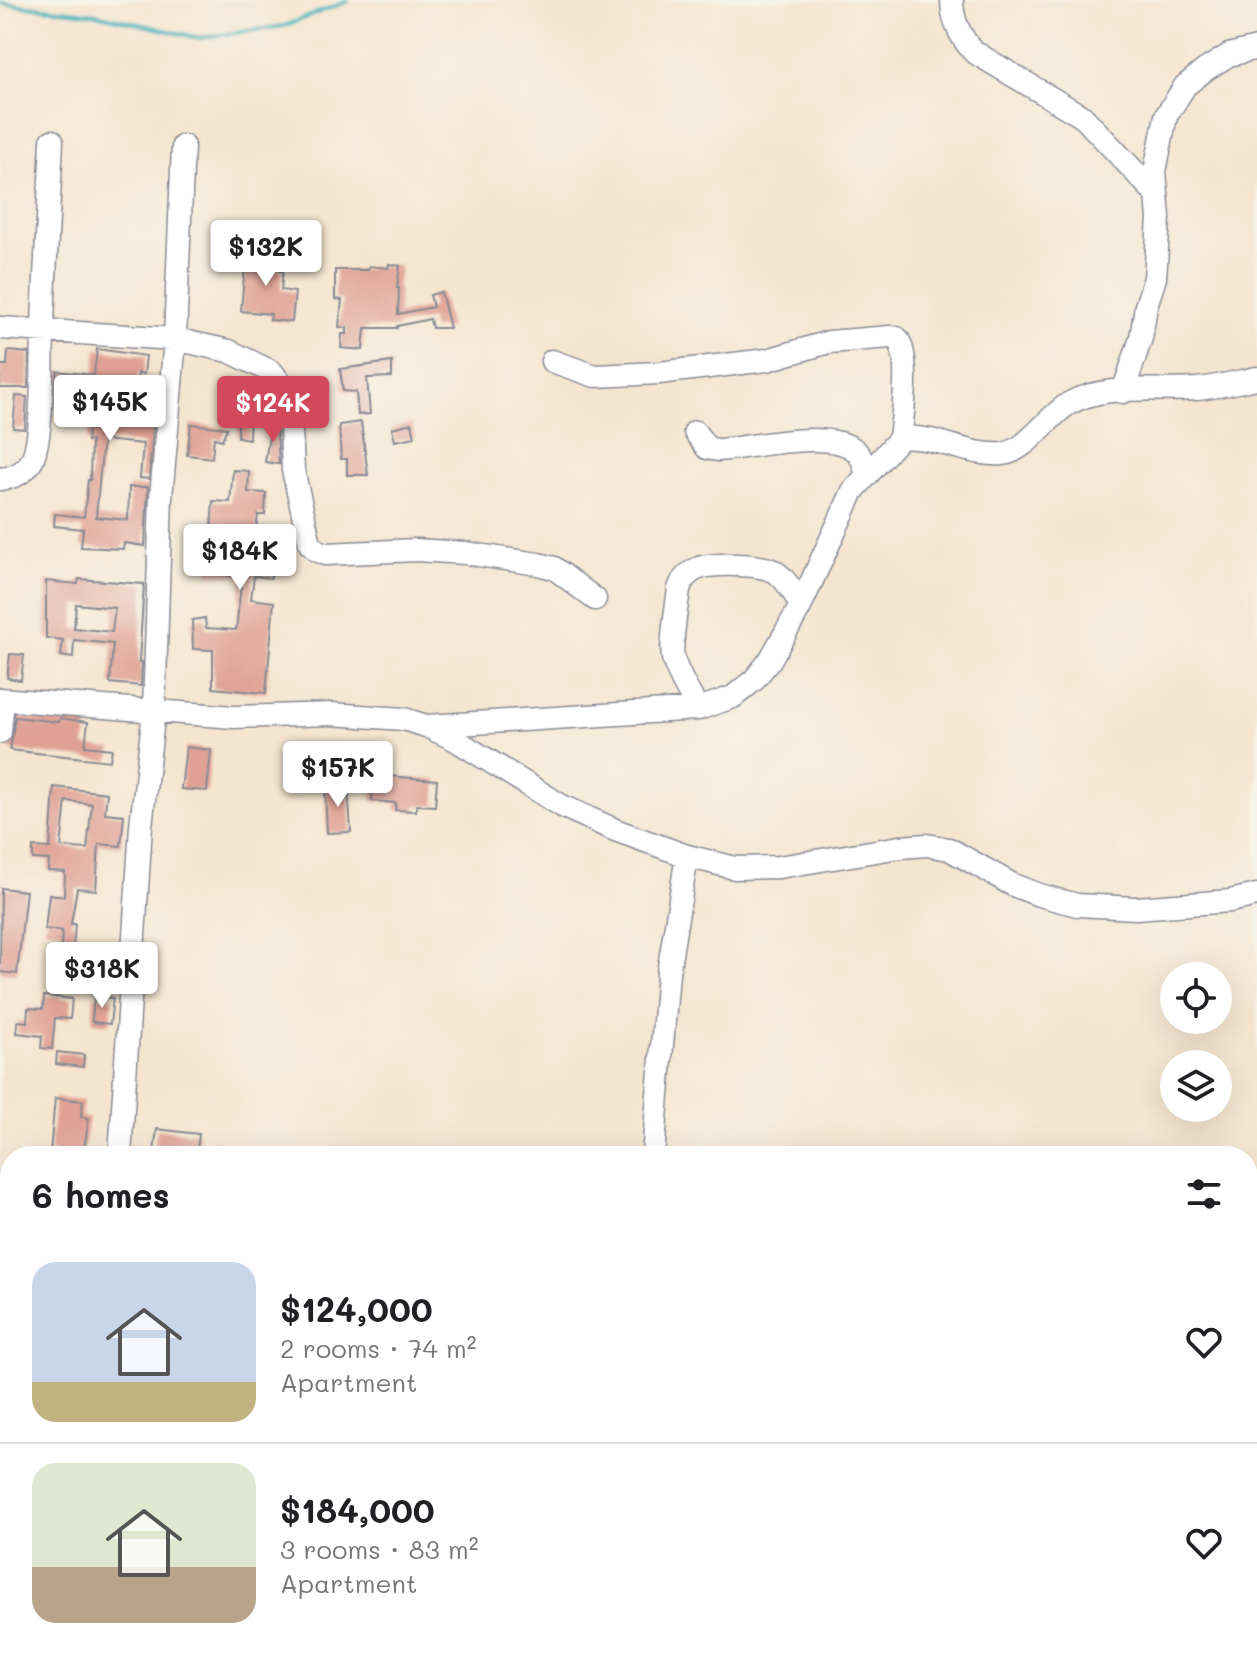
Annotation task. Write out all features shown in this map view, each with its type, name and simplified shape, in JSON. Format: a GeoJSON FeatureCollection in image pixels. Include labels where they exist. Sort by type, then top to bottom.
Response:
{"type":"FeatureCollection","features":[{"type":"Feature","properties":{"kind":"street"},"geometry":{"type":"LineString","coordinates":[[952,0],[956,27],[974,52],[1083,117],[1155,193]]}},
{"type":"Feature","properties":{"kind":"street"},"geometry":{"type":"LineString","coordinates":[[1123,392],[1141,338],[1146,306],[1155,278],[1159,218],[1155,171],[1162,128],[1172,102],[1185,86],[1219,60],[1257,48]]}},
{"type":"Feature","properties":{"kind":"street"},"geometry":{"type":"LineString","coordinates":[[0,479],[21,473],[30,464],[34,453],[42,385],[52,141]]}},
{"type":"Feature","properties":{"kind":"street"},"geometry":{"type":"LineString","coordinates":[[121,1146],[141,826],[154,711],[161,497],[175,339],[183,146]]}},
{"type":"Feature","properties":{"kind":"street"},"geometry":{"type":"LineString","coordinates":[[0,328],[175,339],[229,351],[272,372],[290,406],[290,448],[306,530],[310,544],[316,550],[336,554],[416,550],[465,553],[538,564],[554,568],[595,599]]}},
{"type":"Feature","properties":{"kind":"street"},"geometry":{"type":"LineString","coordinates":[[426,726],[698,709],[733,697],[754,680],[770,660],[801,605],[853,491],[900,438],[904,406],[902,348],[897,338],[821,344],[767,360],[659,373],[595,376],[552,361]]}},
{"type":"Feature","properties":{"kind":"street"},"geometry":{"type":"LineString","coordinates":[[900,438],[918,438],[974,451],[1004,454],[1041,429],[1070,403],[1099,393],[1211,387],[1257,378]]}},
{"type":"Feature","properties":{"kind":"street"},"geometry":{"type":"LineString","coordinates":[[695,432],[707,448],[718,450],[796,440],[842,444],[857,452],[864,461],[866,474]]}},
{"type":"Feature","properties":{"kind":"street"},"geometry":{"type":"LineString","coordinates":[[698,709],[673,658],[682,581],[702,567],[748,565],[763,568],[775,572],[801,605]]}},
{"type":"Feature","properties":{"kind":"street"},"geometry":{"type":"LineString","coordinates":[[0,732],[1,700],[234,717],[379,716],[426,726],[454,739],[562,806],[615,830],[687,856],[735,868],[779,867],[927,845],[949,849],[1013,885],[1077,905],[1136,908],[1230,901],[1257,895]]}},
{"type":"Feature","properties":{"kind":"street"},"geometry":{"type":"LineString","coordinates":[[654,1146],[668,973],[687,856]]}},
{"type":"Feature","properties":{"kind":"building"},"geometry":{"type":"Polygon","coordinates":[[[278,252],[279,271],[283,271],[281,290],[295,292],[292,322],[270,320],[271,314],[241,311],[246,253],[278,252]]]}},
{"type":"Feature","properties":{"kind":"building"},"geometry":{"type":"Polygon","coordinates":[[[389,264],[400,266],[398,314],[433,307],[430,295],[441,292],[450,328],[432,328],[430,319],[397,328],[365,328],[363,350],[341,348],[342,334],[347,334],[347,328],[339,327],[342,300],[335,299],[335,270],[368,270],[369,266],[388,268],[389,264]]]}},
{"type":"Feature","properties":{"kind":"building"},"geometry":{"type":"Polygon","coordinates":[[[97,349],[146,356],[144,374],[138,373],[134,412],[154,414],[149,479],[140,478],[143,444],[103,440],[96,517],[128,520],[129,487],[148,487],[145,546],[124,543],[123,549],[81,547],[83,529],[54,526],[55,514],[84,517],[90,480],[91,441],[87,441],[90,406],[55,402],[57,371],[94,375],[97,349]]]}},
{"type":"Feature","properties":{"kind":"building"},"geometry":{"type":"Polygon","coordinates":[[[8,351],[29,353],[28,388],[0,388],[0,365],[7,365],[8,351]]]}},
{"type":"Feature","properties":{"kind":"building"},"geometry":{"type":"Polygon","coordinates":[[[392,362],[392,377],[367,378],[370,414],[358,415],[356,392],[343,391],[340,369],[392,362]]]}},
{"type":"Feature","properties":{"kind":"building"},"geometry":{"type":"Polygon","coordinates":[[[16,396],[27,397],[25,429],[13,428],[16,396]]]}},
{"type":"Feature","properties":{"kind":"building"},"geometry":{"type":"Polygon","coordinates":[[[238,404],[250,405],[249,439],[238,437],[238,404]]]}},
{"type":"Feature","properties":{"kind":"building"},"geometry":{"type":"Polygon","coordinates":[[[272,416],[276,417],[279,464],[265,462],[272,416]]]}},
{"type":"Feature","properties":{"kind":"building"},"geometry":{"type":"Polygon","coordinates":[[[361,422],[368,475],[347,475],[347,459],[341,459],[339,425],[361,422]]]}},
{"type":"Feature","properties":{"kind":"building"},"geometry":{"type":"Polygon","coordinates":[[[412,423],[415,437],[395,441],[392,428],[412,423]]]}},
{"type":"Feature","properties":{"kind":"building"},"geometry":{"type":"Polygon","coordinates":[[[191,424],[227,428],[222,440],[214,438],[212,458],[187,455],[191,424]]]}},
{"type":"Feature","properties":{"kind":"building"},"geometry":{"type":"Polygon","coordinates":[[[233,470],[249,471],[248,492],[266,493],[265,515],[258,515],[254,545],[280,548],[278,561],[273,561],[271,578],[254,576],[251,599],[274,602],[266,693],[213,688],[213,650],[193,649],[192,620],[205,618],[206,628],[236,630],[242,577],[208,573],[213,501],[230,502],[233,470]]]}},
{"type":"Feature","properties":{"kind":"building"},"geometry":{"type":"Polygon","coordinates":[[[79,579],[144,584],[139,662],[142,662],[141,686],[110,683],[113,644],[74,640],[73,658],[61,656],[63,640],[46,638],[46,581],[78,584],[79,579]],[[76,604],[74,628],[112,632],[115,608],[76,604]]]}},
{"type":"Feature","properties":{"kind":"building"},"geometry":{"type":"Polygon","coordinates":[[[10,654],[24,655],[21,680],[7,678],[10,654]]]}},
{"type":"Feature","properties":{"kind":"building"},"geometry":{"type":"Polygon","coordinates":[[[15,717],[88,722],[85,746],[112,749],[110,761],[10,750],[15,717]]]}},
{"type":"Feature","properties":{"kind":"building"},"geometry":{"type":"Polygon","coordinates":[[[186,747],[211,750],[207,791],[181,789],[186,747]]]}},
{"type":"Feature","properties":{"kind":"building"},"geometry":{"type":"Polygon","coordinates":[[[374,775],[437,780],[435,806],[416,805],[416,811],[395,810],[396,803],[372,801],[374,775]]]}},
{"type":"Feature","properties":{"kind":"building"},"geometry":{"type":"Polygon","coordinates":[[[348,785],[351,832],[327,833],[325,786],[348,785]]]}},
{"type":"Feature","properties":{"kind":"building"},"geometry":{"type":"Polygon","coordinates":[[[54,787],[107,793],[105,813],[124,815],[121,846],[99,844],[96,890],[77,888],[71,924],[75,924],[72,963],[60,962],[62,931],[45,929],[49,894],[64,896],[65,872],[48,871],[49,860],[33,859],[33,847],[50,848],[54,787]],[[66,801],[61,847],[87,849],[92,804],[66,801]]]}},
{"type":"Feature","properties":{"kind":"building"},"geometry":{"type":"Polygon","coordinates":[[[1,888],[26,891],[17,974],[0,972],[1,888]]]}},
{"type":"Feature","properties":{"kind":"building"},"geometry":{"type":"Polygon","coordinates":[[[44,996],[72,999],[70,1019],[55,1018],[52,1049],[41,1048],[42,1036],[17,1033],[18,1021],[27,1022],[28,1008],[43,1009],[44,996]]]}},
{"type":"Feature","properties":{"kind":"building"},"geometry":{"type":"Polygon","coordinates":[[[94,996],[113,998],[110,1024],[92,1022],[94,996]]]}},
{"type":"Feature","properties":{"kind":"building"},"geometry":{"type":"Polygon","coordinates":[[[57,1052],[84,1055],[83,1067],[56,1064],[57,1052]]]}},
{"type":"Feature","properties":{"kind":"building"},"geometry":{"type":"Polygon","coordinates":[[[55,1098],[83,1101],[81,1117],[89,1118],[85,1146],[51,1146],[55,1098]]]}},
{"type":"Feature","properties":{"kind":"building"},"geometry":{"type":"Polygon","coordinates":[[[157,1129],[199,1134],[198,1146],[155,1146],[157,1129]]]}},
{"type":"Feature","properties":{"kind":"waterway"},"geometry":{"type":"LineString","coordinates":[[0,3],[96,14],[199,38],[284,26],[348,1]]}}]}
